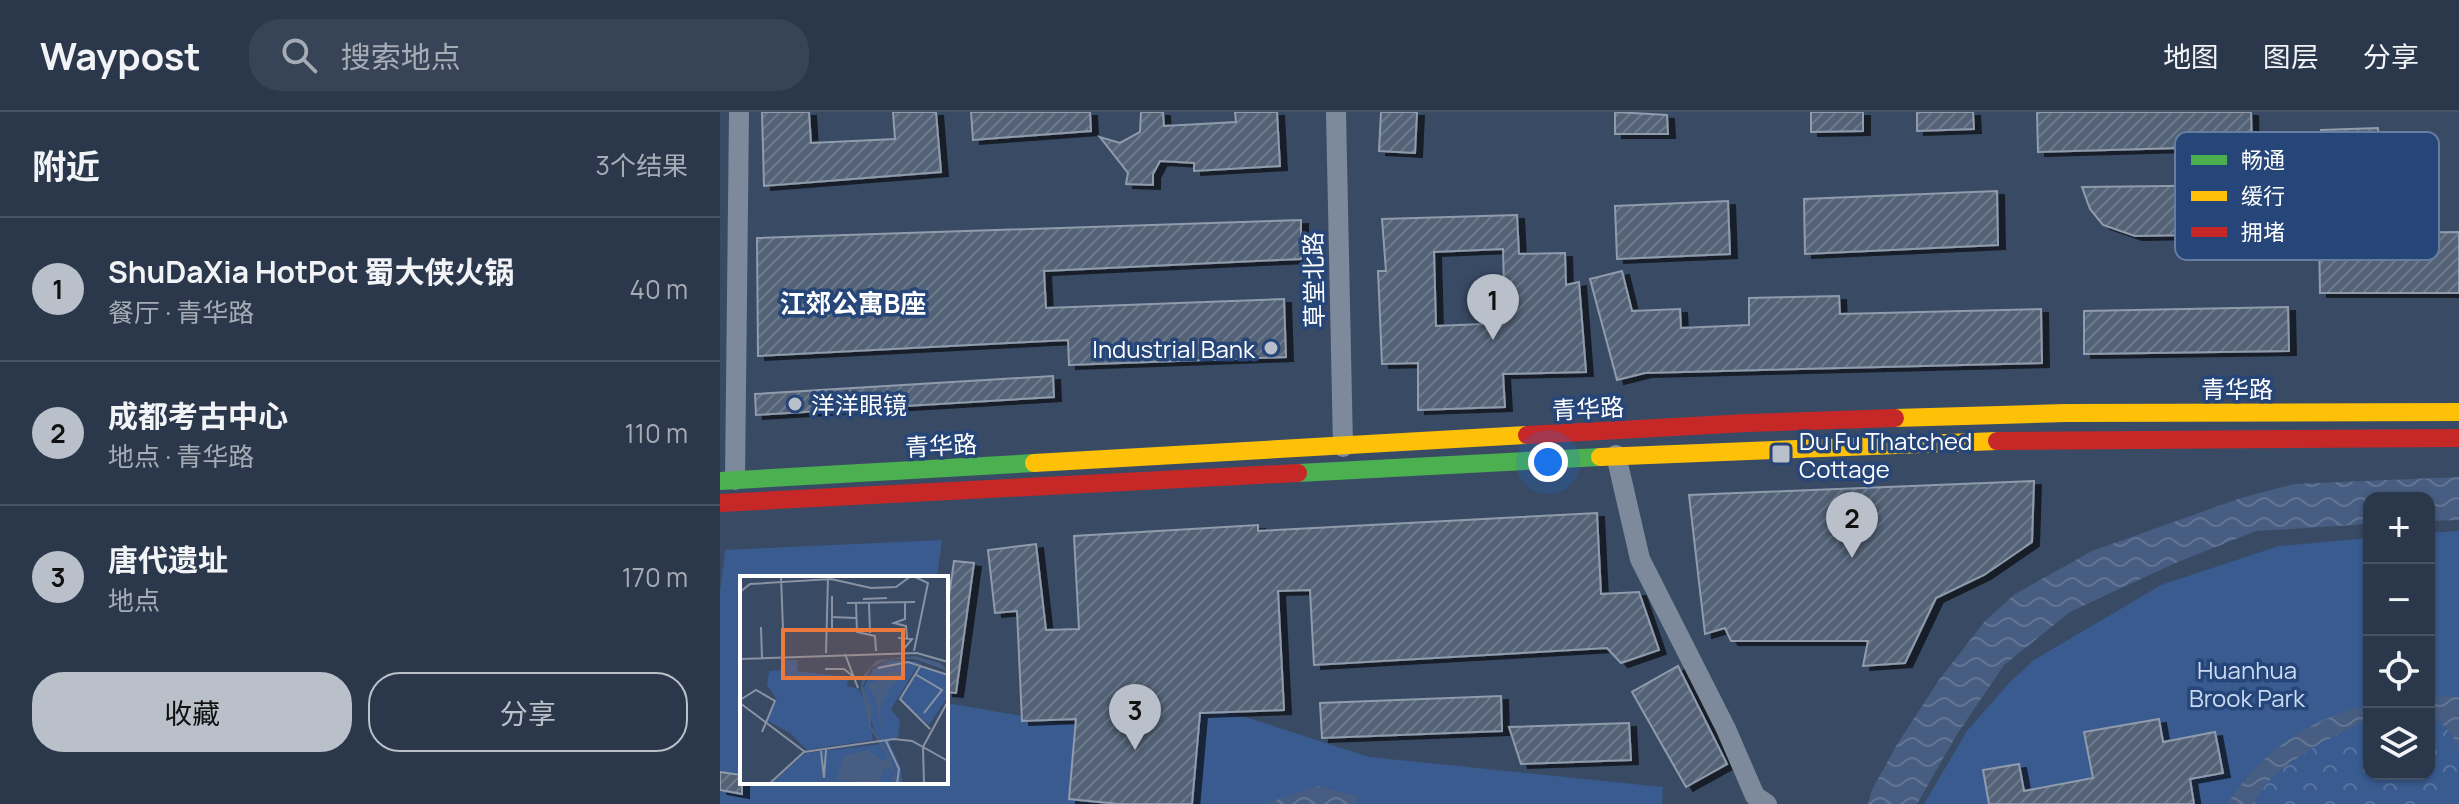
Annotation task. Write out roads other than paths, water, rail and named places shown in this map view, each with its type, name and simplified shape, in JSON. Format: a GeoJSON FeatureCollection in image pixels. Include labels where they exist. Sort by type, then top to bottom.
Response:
{"type":"FeatureCollection","features":[{"type":"Feature","properties":{"kind":"main road","name":"青华路"},"geometry":{"type":"LineString","coordinates":[[728,480],[1747,423],[2065,413],[2459,412]]}},
{"type":"Feature","properties":{"kind":"main road","name":"青华路"},"geometry":{"type":"LineString","coordinates":[[720,503],[1616,455],[2064,439],[2459,438]]}},
{"type":"Feature","properties":{"kind":"street"},"geometry":{"type":"LineString","coordinates":[[728,480],[739,112]]}},
{"type":"Feature","properties":{"kind":"street","name":"草堂北路"},"geometry":{"type":"LineString","coordinates":[[1336,112],[1343,447]]}},
{"type":"Feature","properties":{"kind":"street"},"geometry":{"type":"LineString","coordinates":[[1616,455],[1640,559],[1726,729],[1755,796],[1767,804]]}},
{"type":"Feature","properties":{"kind":"water"},"geometry":{"type":"Polygon","coordinates":[[[2459,477],[2459,520],[2435,521],[2435,492],[2363,492],[2363,524],[2256,531],[2173,564],[2070,612],[2004,665],[1956,736],[1917,804],[1868,804],[1872,790],[1896,746],[1939,680],[1985,621],[2015,594],[2092,551],[2241,498],[2294,484],[2459,477]]]}},
{"type":"Feature","properties":{"kind":"water"},"geometry":{"type":"Polygon","coordinates":[[[2435,696],[2459,697],[2459,751],[2454,739],[2435,719],[2435,696]]]}},
{"type":"Feature","properties":{"kind":"water"},"geometry":{"type":"Polygon","coordinates":[[[2363,707],[2363,722],[2321,743],[2287,765],[2262,790],[2254,804],[2228,804],[2240,786],[2271,753],[2307,728],[2363,707]]]}},
{"type":"Feature","properties":{"kind":"water"},"geometry":{"type":"Polygon","coordinates":[[[1318,786],[1357,796],[1356,804],[1264,804],[1318,786]]]}},
{"type":"Feature","properties":{"kind":"place","name":"ShuDaXia HotPot 蜀大侠火锅"},"geometry":{"type":"Point","coordinates":[1493,340]}},
{"type":"Feature","properties":{"kind":"place","name":"Industrial Bank"},"geometry":{"type":"Point","coordinates":[1271,348]}},
{"type":"Feature","properties":{"kind":"place","name":"洋洋眼镜"},"geometry":{"type":"Point","coordinates":[795,404]}},
{"type":"Feature","properties":{"kind":"place","name":"Du Fu Thatched Cottage"},"geometry":{"type":"Point","coordinates":[1781,454]}},
{"type":"Feature","properties":{"kind":"place","name":"成都考古中心"},"geometry":{"type":"Point","coordinates":[1852,558]}},
{"type":"Feature","properties":{"kind":"place","name":"唐代遗址"},"geometry":{"type":"Point","coordinates":[1135,750]}},
{"type":"Feature","properties":{"kind":"district","name":"江郊公寓B座"},"geometry":{"type":"Point","coordinates":[853,303]}},
{"type":"Feature","properties":{"kind":"park label","name":"Huanhua Brook Park"},"geometry":{"type":"Point","coordinates":[2247,683]}}]}
